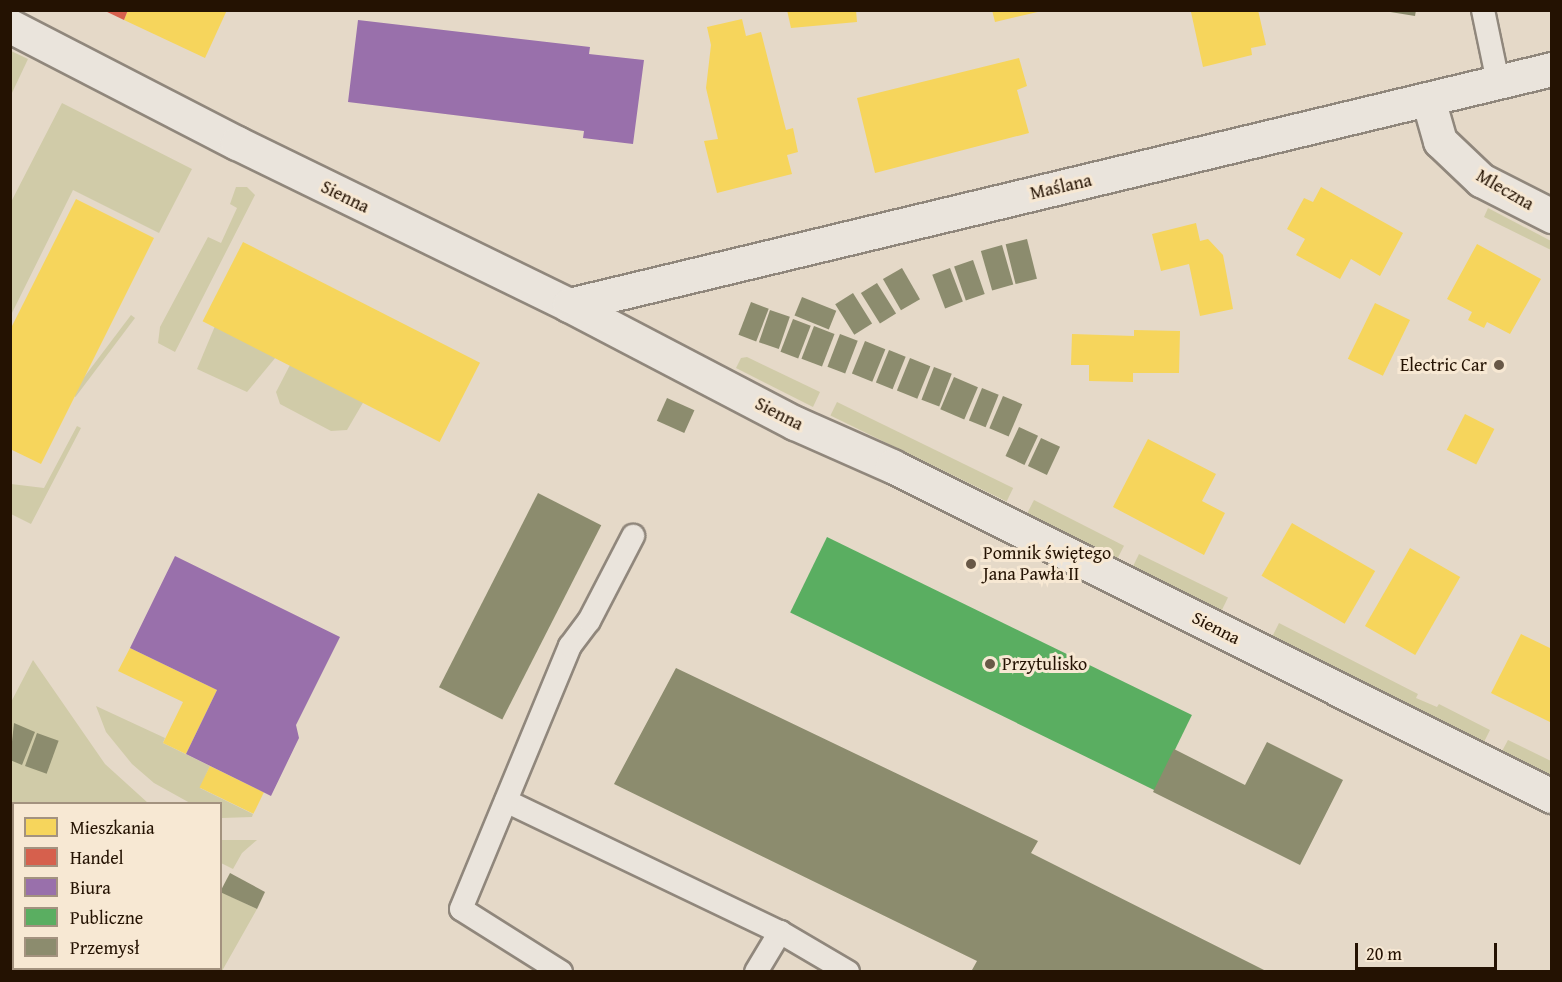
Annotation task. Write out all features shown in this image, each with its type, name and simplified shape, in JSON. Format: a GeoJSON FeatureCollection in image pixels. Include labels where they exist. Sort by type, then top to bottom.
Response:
{"type":"FeatureCollection","features":[{"type":"Feature","properties":{"kind":"street","name":"Sienna"},"geometry":{"type":"LineString","coordinates":[[10,26],[258,154],[570,305],[795,423],[892,466],[1551,796]]}},
{"type":"Feature","properties":{"kind":"street","name":"Maślana"},"geometry":{"type":"LineString","coordinates":[[570,305],[1551,69]]}},
{"type":"Feature","properties":{"kind":"street","name":"Mleczna"},"geometry":{"type":"LineString","coordinates":[[1428,99],[1440,141],[1481,180],[1551,216]]}},
{"type":"Feature","properties":{"kind":"lane"},"geometry":{"type":"LineString","coordinates":[[1483,10],[1498,82]]}},
{"type":"Feature","properties":{"kind":"lane"},"geometry":{"type":"LineString","coordinates":[[561,972],[461,909],[570,646],[589,621],[633,536]]}},
{"type":"Feature","properties":{"kind":"lane"},"geometry":{"type":"LineString","coordinates":[[506,801],[780,932],[848,972]]}},
{"type":"Feature","properties":{"kind":"lane"},"geometry":{"type":"LineString","coordinates":[[756,972],[780,932]]}},
{"type":"Feature","properties":{"kind":"shaded area"},"geometry":{"type":"Polygon","coordinates":[[[11,51],[28,59],[11,95],[11,51]]]}},
{"type":"Feature","properties":{"kind":"shaded area"},"geometry":{"type":"Polygon","coordinates":[[[62,103],[192,169],[159,233],[73,190],[11,315],[11,202],[62,103]]]}},
{"type":"Feature","properties":{"kind":"shaded area"},"geometry":{"type":"Polygon","coordinates":[[[236,187],[247,187],[255,195],[175,352],[158,343],[160,327],[208,237],[221,243],[237,208],[230,204],[236,187]]]}},
{"type":"Feature","properties":{"kind":"shaded area"},"geometry":{"type":"Polygon","coordinates":[[[1488,208],[1551,241],[1551,250],[1484,217],[1488,208]]]}},
{"type":"Feature","properties":{"kind":"shaded area"},"geometry":{"type":"Polygon","coordinates":[[[131,315],[135,318],[75,397],[71,394],[131,315]]]}},
{"type":"Feature","properties":{"kind":"shaded area"},"geometry":{"type":"Polygon","coordinates":[[[215,326],[276,357],[247,392],[197,369],[215,326]]]}},
{"type":"Feature","properties":{"kind":"shaded area"},"geometry":{"type":"Polygon","coordinates":[[[747,357],[820,392],[813,407],[736,368],[741,358],[747,357]]]}},
{"type":"Feature","properties":{"kind":"shaded area"},"geometry":{"type":"Polygon","coordinates":[[[290,365],[364,401],[347,430],[331,431],[280,404],[276,392],[290,365]]]}},
{"type":"Feature","properties":{"kind":"shaded area"},"geometry":{"type":"Polygon","coordinates":[[[837,402],[1013,488],[1007,501],[830,415],[837,402]]]}},
{"type":"Feature","properties":{"kind":"shaded area"},"geometry":{"type":"Polygon","coordinates":[[[77,426],[81,428],[31,524],[11,514],[11,484],[44,488],[77,426]]]}},
{"type":"Feature","properties":{"kind":"shaded area"},"geometry":{"type":"Polygon","coordinates":[[[1034,500],[1124,546],[1117,560],[1027,514],[1034,500]]]}},
{"type":"Feature","properties":{"kind":"shaded area"},"geometry":{"type":"Polygon","coordinates":[[[1139,554],[1228,597],[1221,611],[1132,567],[1139,554]]]}},
{"type":"Feature","properties":{"kind":"shaded area"},"geometry":{"type":"Polygon","coordinates":[[[1279,623],[1418,694],[1416,698],[1437,707],[1439,704],[1490,730],[1483,744],[1272,637],[1279,623]]]}},
{"type":"Feature","properties":{"kind":"shaded area"},"geometry":{"type":"Polygon","coordinates":[[[33,660],[105,764],[147,802],[12,802],[12,848],[10,704],[33,660]]]}},
{"type":"Feature","properties":{"kind":"shaded area"},"geometry":{"type":"Polygon","coordinates":[[[96,706],[165,738],[163,743],[210,766],[200,788],[253,814],[252,817],[222,818],[222,802],[188,802],[154,783],[132,764],[106,732],[96,706]]]}},
{"type":"Feature","properties":{"kind":"shaded area"},"geometry":{"type":"Polygon","coordinates":[[[1508,740],[1551,761],[1551,778],[1501,753],[1508,740]]]}},
{"type":"Feature","properties":{"kind":"shaded area"},"geometry":{"type":"Polygon","coordinates":[[[222,840],[257,840],[242,853],[233,869],[222,864],[222,840]]]}},
{"type":"Feature","properties":{"kind":"shaded area"},"geometry":{"type":"Polygon","coordinates":[[[222,892],[257,909],[222,971],[165,970],[222,970],[222,892]]]}},
{"type":"Feature","properties":{"kind":"building: Mieszkania"},"geometry":{"type":"Polygon","coordinates":[[[128,10],[227,10],[205,58],[124,20],[128,10]]]}},
{"type":"Feature","properties":{"kind":"building: Mieszkania"},"geometry":{"type":"Polygon","coordinates":[[[787,10],[856,10],[857,22],[791,28],[787,10]]]}},
{"type":"Feature","properties":{"kind":"building: Mieszkania"},"geometry":{"type":"Polygon","coordinates":[[[992,10],[1042,10],[1042,11],[995,22],[992,10]]]}},
{"type":"Feature","properties":{"kind":"building: Mieszkania"},"geometry":{"type":"Polygon","coordinates":[[[1258,10],[1266,45],[1251,48],[1252,55],[1203,67],[1191,12],[1258,10]]]}},
{"type":"Feature","properties":{"kind":"building: Mieszkania"},"geometry":{"type":"Polygon","coordinates":[[[742,19],[746,36],[761,32],[786,130],[793,128],[798,152],[787,155],[792,174],[717,193],[704,141],[718,139],[706,88],[711,45],[707,27],[742,19]]]}},
{"type":"Feature","properties":{"kind":"building: Mieszkania"},"geometry":{"type":"Polygon","coordinates":[[[1019,58],[1027,86],[1017,90],[1029,133],[875,173],[857,98],[1019,58]]]}},
{"type":"Feature","properties":{"kind":"building: Mieszkania"},"geometry":{"type":"Polygon","coordinates":[[[1321,187],[1403,233],[1380,276],[1351,259],[1340,279],[1296,255],[1305,239],[1287,229],[1304,198],[1313,202],[1321,187]]]}},
{"type":"Feature","properties":{"kind":"building: Mieszkania"},"geometry":{"type":"Polygon","coordinates":[[[76,199],[154,238],[41,464],[10,449],[10,330],[76,199]]]}},
{"type":"Feature","properties":{"kind":"building: Mieszkania"},"geometry":{"type":"Polygon","coordinates":[[[1196,223],[1200,241],[1208,239],[1223,255],[1233,309],[1200,316],[1189,264],[1161,271],[1152,234],[1196,223]]]}},
{"type":"Feature","properties":{"kind":"building: Mieszkania"},"geometry":{"type":"Polygon","coordinates":[[[243,242],[480,363],[440,442],[203,321],[243,242]]]}},
{"type":"Feature","properties":{"kind":"building: Mieszkania"},"geometry":{"type":"Polygon","coordinates":[[[1477,244],[1541,279],[1510,334],[1487,322],[1484,328],[1468,320],[1472,312],[1447,299],[1477,244]]]}},
{"type":"Feature","properties":{"kind":"building: Mieszkania"},"geometry":{"type":"Polygon","coordinates":[[[1375,303],[1410,320],[1383,376],[1348,359],[1375,303]]]}},
{"type":"Feature","properties":{"kind":"building: Mieszkania"},"geometry":{"type":"Polygon","coordinates":[[[1134,330],[1180,331],[1179,373],[1133,373],[1133,382],[1089,381],[1089,365],[1071,365],[1072,334],[1134,336],[1134,330]]]}},
{"type":"Feature","properties":{"kind":"building: Mieszkania"},"geometry":{"type":"Polygon","coordinates":[[[1465,414],[1494,429],[1476,465],[1447,450],[1465,414]]]}},
{"type":"Feature","properties":{"kind":"building: Mieszkania"},"geometry":{"type":"Polygon","coordinates":[[[1148,439],[1216,474],[1202,501],[1225,513],[1204,555],[1113,507],[1148,439]]]}},
{"type":"Feature","properties":{"kind":"building: Mieszkania"},"geometry":{"type":"Polygon","coordinates":[[[1292,523],[1375,571],[1345,624],[1262,576],[1292,523]]]}},
{"type":"Feature","properties":{"kind":"building: Mieszkania"},"geometry":{"type":"Polygon","coordinates":[[[1410,548],[1460,577],[1415,655],[1365,626],[1410,548]]]}},
{"type":"Feature","properties":{"kind":"building: Mieszkania"},"geometry":{"type":"Polygon","coordinates":[[[1521,634],[1552,649],[1552,723],[1491,693],[1521,634]]]}},
{"type":"Feature","properties":{"kind":"building: Mieszkania"},"geometry":{"type":"Polygon","coordinates":[[[130,648],[217,690],[186,754],[163,743],[183,702],[118,671],[130,648]]]}},
{"type":"Feature","properties":{"kind":"building: Mieszkania"},"geometry":{"type":"Polygon","coordinates":[[[210,766],[264,792],[253,814],[199,788],[210,766]]]}},
{"type":"Feature","properties":{"kind":"building: Handel"},"geometry":{"type":"Polygon","coordinates":[[[103,10],[128,10],[124,20],[103,10]]]}},
{"type":"Feature","properties":{"kind":"building: Biura"},"geometry":{"type":"Polygon","coordinates":[[[358,20],[590,47],[589,54],[644,60],[633,144],[583,138],[584,131],[348,102],[358,20]]]}},
{"type":"Feature","properties":{"kind":"building: Biura"},"geometry":{"type":"Polygon","coordinates":[[[175,556],[340,637],[296,725],[299,738],[271,796],[186,754],[217,690],[130,648],[175,556]]]}},
{"type":"Feature","properties":{"kind":"building: Publiczne","name":"Przytulisko"},"geometry":{"type":"Polygon","coordinates":[[[827,537],[1192,715],[1155,790],[790,612],[827,537]]]}},
{"type":"Feature","properties":{"kind":"building: Przemysł"},"geometry":{"type":"Polygon","coordinates":[[[1378,10],[1416,10],[1415,16],[1378,10]]]}},
{"type":"Feature","properties":{"kind":"building: Przemysł"},"geometry":{"type":"Polygon","coordinates":[[[1027,239],[1037,279],[1016,284],[1006,244],[1027,239]]]}},
{"type":"Feature","properties":{"kind":"building: Przemysł"},"geometry":{"type":"Polygon","coordinates":[[[1002,245],[1013,284],[992,290],[981,251],[1002,245]]]}},
{"type":"Feature","properties":{"kind":"building: Przemysł"},"geometry":{"type":"Polygon","coordinates":[[[973,260],[985,294],[966,301],[954,267],[973,260]]]}},
{"type":"Feature","properties":{"kind":"building: Przemysł"},"geometry":{"type":"Polygon","coordinates":[[[902,268],[920,299],[901,310],[883,279],[902,268]]]}},
{"type":"Feature","properties":{"kind":"building: Przemysł"},"geometry":{"type":"Polygon","coordinates":[[[950,268],[963,302],[945,308],[932,275],[950,268]]]}},
{"type":"Feature","properties":{"kind":"building: Przemysł"},"geometry":{"type":"Polygon","coordinates":[[[877,283],[896,314],[880,324],[861,293],[877,283]]]}},
{"type":"Feature","properties":{"kind":"building: Przemysł"},"geometry":{"type":"Polygon","coordinates":[[[853,293],[872,324],[854,335],[835,304],[853,293]]]}},
{"type":"Feature","properties":{"kind":"building: Przemysł"},"geometry":{"type":"Polygon","coordinates":[[[802,297],[836,311],[829,329],[795,316],[802,297]]]}},
{"type":"Feature","properties":{"kind":"building: Przemysł"},"geometry":{"type":"Polygon","coordinates":[[[751,302],[769,309],[756,341],[738,335],[751,302]]]}},
{"type":"Feature","properties":{"kind":"building: Przemysł"},"geometry":{"type":"Polygon","coordinates":[[[770,310],[790,317],[779,349],[759,342],[770,310]]]}},
{"type":"Feature","properties":{"kind":"building: Przemysł"},"geometry":{"type":"Polygon","coordinates":[[[793,319],[811,326],[798,358],[780,352],[793,319]]]}},
{"type":"Feature","properties":{"kind":"building: Przemysł"},"geometry":{"type":"Polygon","coordinates":[[[814,326],[835,334],[822,367],[801,359],[814,326]]]}},
{"type":"Feature","properties":{"kind":"building: Przemysł"},"geometry":{"type":"Polygon","coordinates":[[[840,334],[858,341],[845,373],[827,367],[840,334]]]}},
{"type":"Feature","properties":{"kind":"building: Przemysł"},"geometry":{"type":"Polygon","coordinates":[[[865,341],[885,349],[872,382],[852,373],[865,341]]]}},
{"type":"Feature","properties":{"kind":"building: Przemysł"},"geometry":{"type":"Polygon","coordinates":[[[889,350],[906,357],[893,389],[876,382],[889,350]]]}},
{"type":"Feature","properties":{"kind":"building: Przemysł"},"geometry":{"type":"Polygon","coordinates":[[[910,358],[930,366],[917,399],[897,390],[910,358]]]}},
{"type":"Feature","properties":{"kind":"building: Przemysł"},"geometry":{"type":"Polygon","coordinates":[[[934,367],[952,374],[939,406],[921,400],[934,367]]]}},
{"type":"Feature","properties":{"kind":"building: Przemysł"},"geometry":{"type":"Polygon","coordinates":[[[954,377],[978,387],[964,419],[940,409],[954,377]]]}},
{"type":"Feature","properties":{"kind":"building: Przemysł"},"geometry":{"type":"Polygon","coordinates":[[[982,388],[999,395],[986,427],[969,420],[982,388]]]}},
{"type":"Feature","properties":{"kind":"building: Przemysł"},"geometry":{"type":"Polygon","coordinates":[[[1003,396],[1022,404],[1009,436],[989,428],[1003,396]]]}},
{"type":"Feature","properties":{"kind":"building: Przemysł"},"geometry":{"type":"Polygon","coordinates":[[[667,398],[694,410],[684,433],[657,421],[667,398]]]}},
{"type":"Feature","properties":{"kind":"building: Przemysł"},"geometry":{"type":"Polygon","coordinates":[[[1019,427],[1038,436],[1025,465],[1005,456],[1019,427]]]}},
{"type":"Feature","properties":{"kind":"building: Przemysł"},"geometry":{"type":"Polygon","coordinates":[[[1041,438],[1060,447],[1047,475],[1028,466],[1041,438]]]}},
{"type":"Feature","properties":{"kind":"building: Przemysł"},"geometry":{"type":"Polygon","coordinates":[[[538,493],[601,525],[502,719],[439,687],[538,493]]]}},
{"type":"Feature","properties":{"kind":"building: Przemysł"},"geometry":{"type":"Polygon","coordinates":[[[676,668],[1038,841],[1031,853],[1268,972],[972,970],[977,961],[614,784],[676,668]]]}},
{"type":"Feature","properties":{"kind":"building: Przemysł"},"geometry":{"type":"Polygon","coordinates":[[[14,723],[35,732],[22,765],[10,760],[14,723]]]}},
{"type":"Feature","properties":{"kind":"building: Przemysł"},"geometry":{"type":"Polygon","coordinates":[[[37,733],[59,741],[47,774],[25,766],[37,733]]]}},
{"type":"Feature","properties":{"kind":"building: Przemysł"},"geometry":{"type":"Polygon","coordinates":[[[1267,742],[1343,780],[1300,865],[1153,792],[1174,749],[1245,785],[1267,742]]]}},
{"type":"Feature","properties":{"kind":"building: Przemysł"},"geometry":{"type":"Polygon","coordinates":[[[230,873],[265,892],[257,909],[222,893],[230,873]]]}},
{"type":"Feature","properties":{"kind":"building: Przemysł"},"geometry":{"type":"Polygon","coordinates":[[[10,919],[12,969],[10,969],[10,919]]]}},
{"type":"Feature","properties":{"kind":"building: Przemysł"},"geometry":{"type":"Polygon","coordinates":[[[31,970],[75,970],[74,972],[31,970]]]}},
{"type":"Feature","properties":{"kind":"place","name":"Electric Car"},"geometry":{"type":"Point","coordinates":[1499,365]}},
{"type":"Feature","properties":{"kind":"place","name":"Pomnik świętego Jana Pawła II"},"geometry":{"type":"Point","coordinates":[971,564]}},
{"type":"Feature","properties":{"kind":"place","name":"Przytulisko"},"geometry":{"type":"Point","coordinates":[990,664]}}]}
